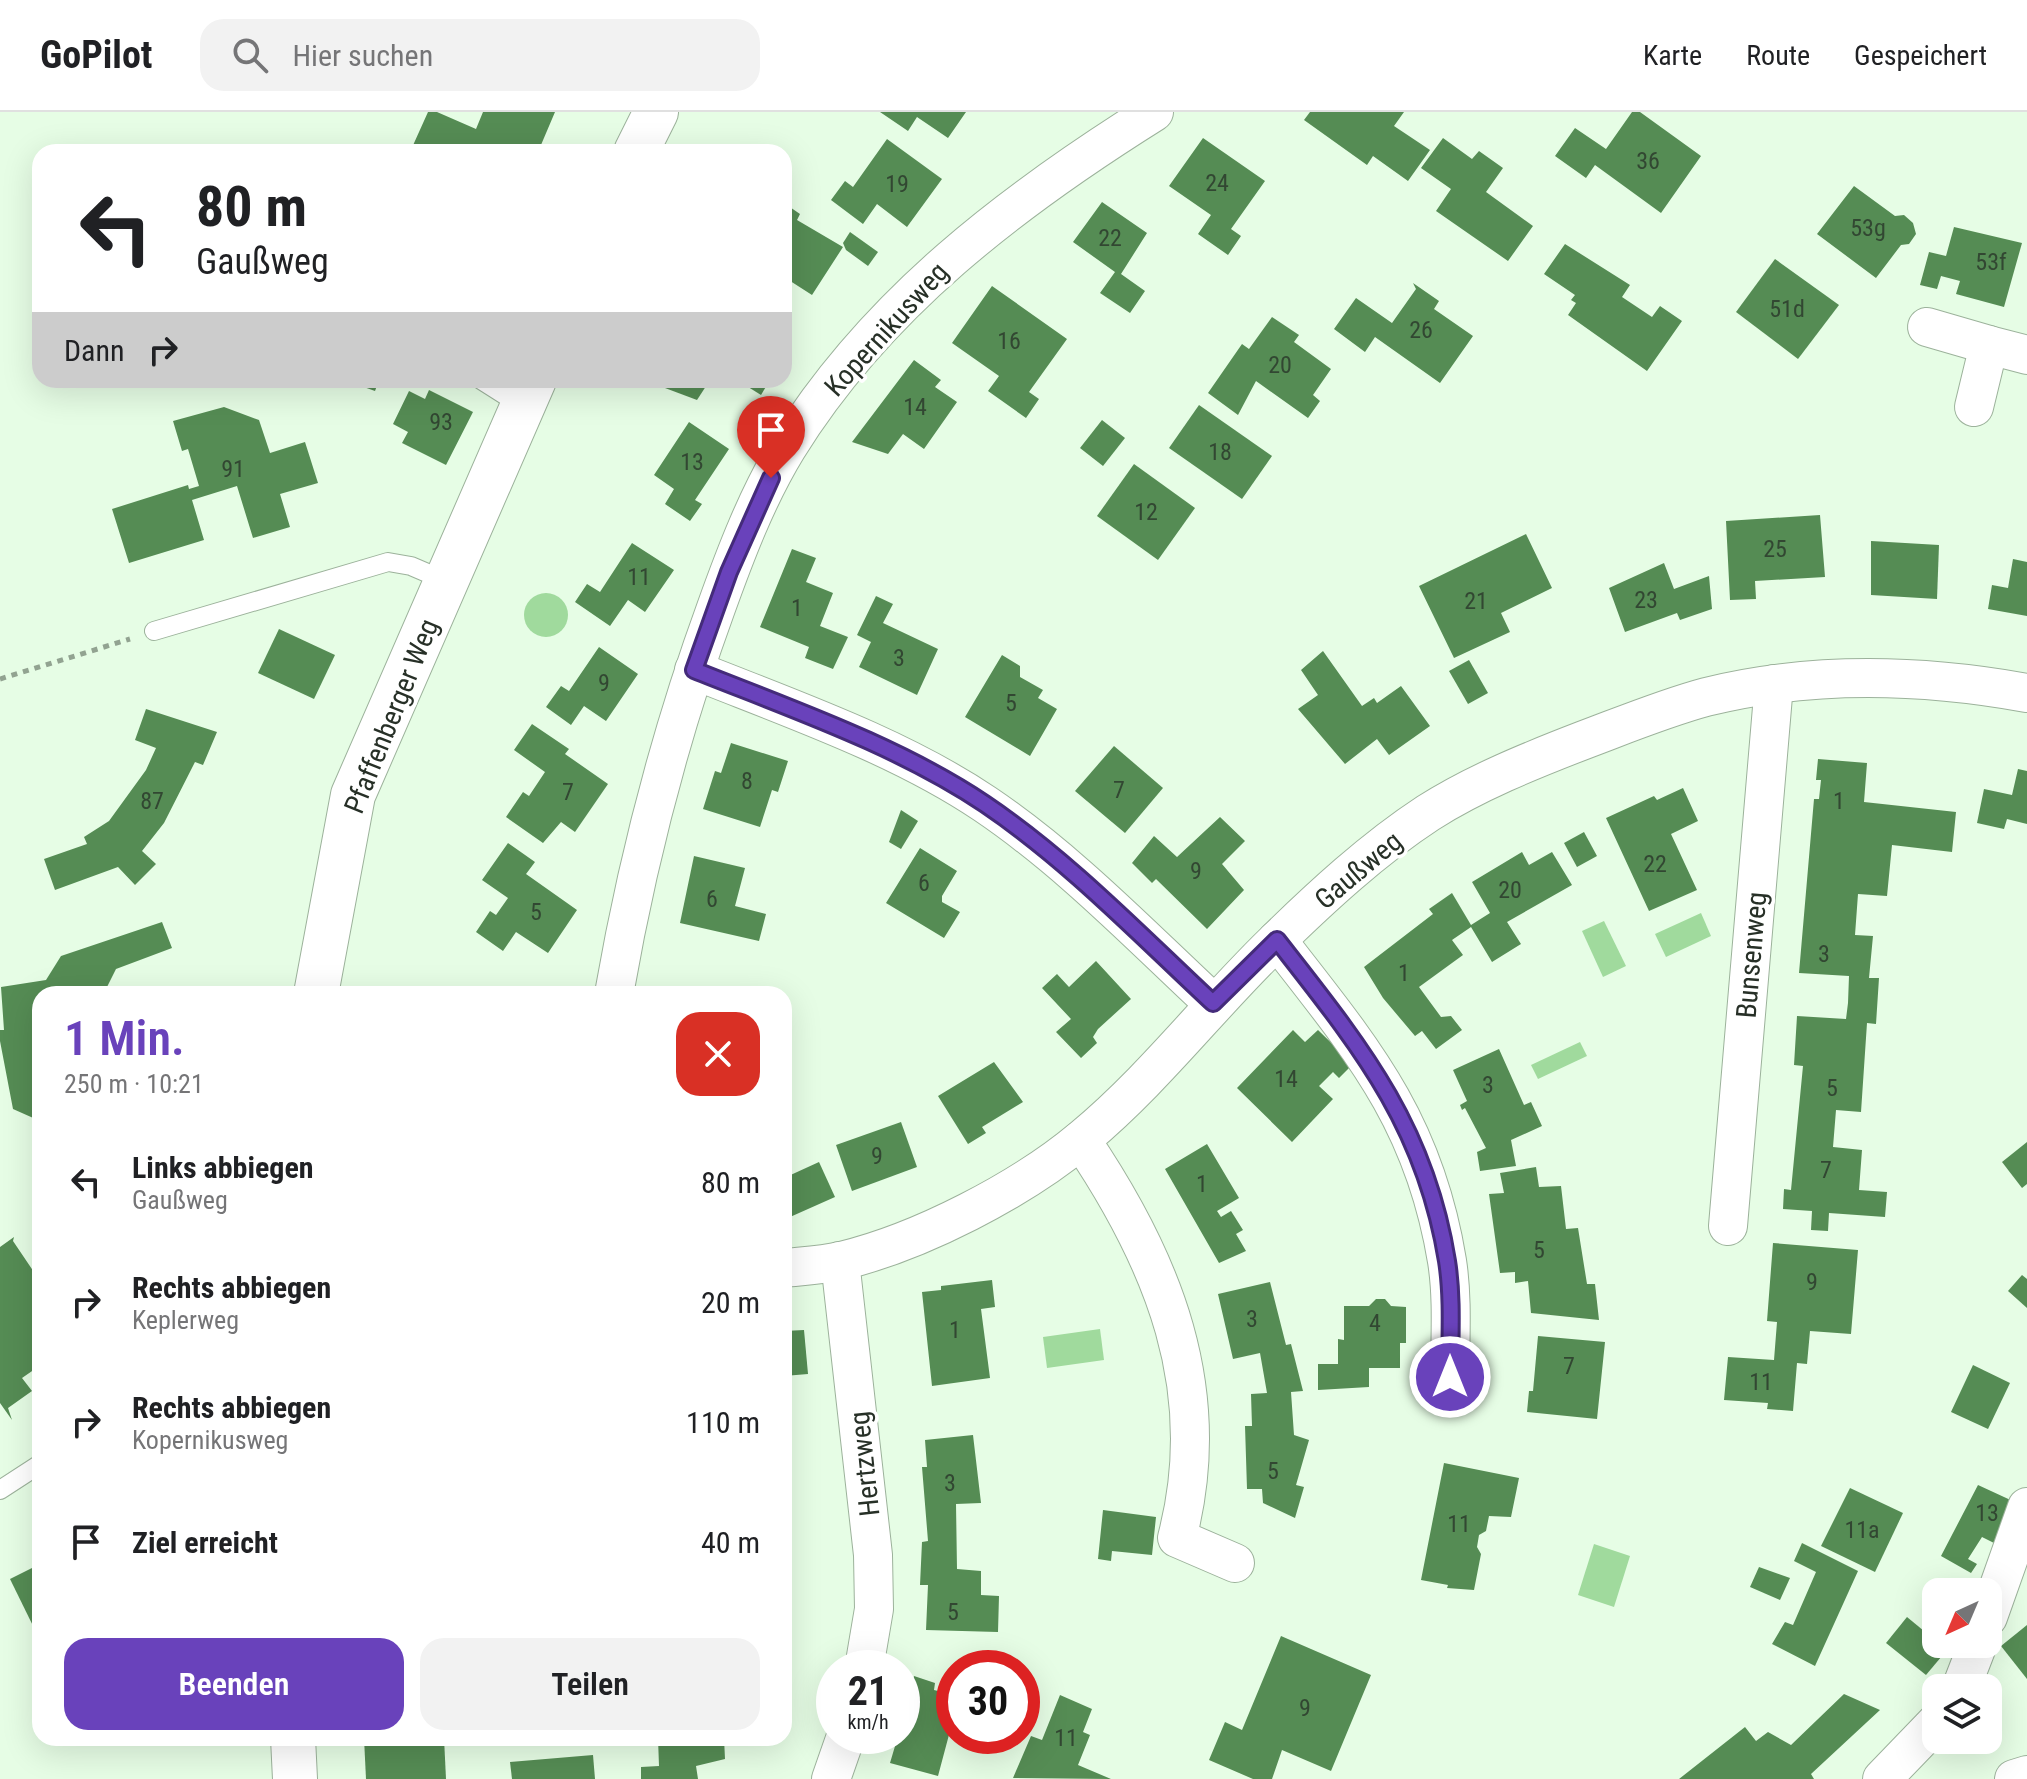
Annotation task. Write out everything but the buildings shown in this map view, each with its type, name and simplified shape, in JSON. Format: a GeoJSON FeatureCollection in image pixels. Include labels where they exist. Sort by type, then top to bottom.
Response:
{"type":"FeatureCollection","features":[{"type":"Feature","properties":{"kind":"main road"},"geometry":{"type":"LineString","coordinates":[[640,144],[656,112]]}},
{"type":"Feature","properties":{"kind":"main road","name":"Pfaffenberger Weg"},"geometry":{"type":"LineString","coordinates":[[317,986],[353,795],[528,393]]}},
{"type":"Feature","properties":{"kind":"main road"},"geometry":{"type":"LineString","coordinates":[[293,1746],[295,1779]]}},
{"type":"Feature","properties":{"kind":"street","name":"Kopernikusweg"},"geometry":{"type":"LineString","coordinates":[[616,986],[649,825],[694,670],[729,572],[771,478],[799,429],[846,367],[925,280],[982,230],[1048,180],[1154,112]]}},
{"type":"Feature","properties":{"kind":"street"},"geometry":{"type":"LineString","coordinates":[[1927,327],[2027,355]]}},
{"type":"Feature","properties":{"kind":"street"},"geometry":{"type":"LineString","coordinates":[[1974,407],[1989,345]]}},
{"type":"Feature","properties":{"kind":"street"},"geometry":{"type":"LineString","coordinates":[[694,670],[861,740],[942,778],[982,802],[1088,887],[1213,1003]]}},
{"type":"Feature","properties":{"kind":"street","name":"Gaußweg"},"geometry":{"type":"LineString","coordinates":[[792,1267],[840,1261],[908,1238],[988,1200],[1081,1140],[1145,1079],[1213,1003],[1353,871],[1428,813],[1539,757],[1705,698],[1774,684],[1859,676],[2027,693]]}},
{"type":"Feature","properties":{"kind":"street","name":"Bunsenweg"},"geometry":{"type":"LineString","coordinates":[[1728,1226],[1774,684]]}},
{"type":"Feature","properties":{"kind":"street"},"geometry":{"type":"LineString","coordinates":[[1277,940],[1366,1055],[1421,1155],[1434,1195],[1448,1263],[1450,1377]]}},
{"type":"Feature","properties":{"kind":"street"},"geometry":{"type":"LineString","coordinates":[[1081,1140],[1123,1203],[1159,1277],[1176,1330],[1189,1419],[1185,1510],[1177,1538],[1235,1563]]}},
{"type":"Feature","properties":{"kind":"street","name":"Hertzweg"},"geometry":{"type":"LineString","coordinates":[[840,1261],[873,1555],[874,1609],[867,1650]]}},
{"type":"Feature","properties":{"kind":"street"},"geometry":{"type":"LineString","coordinates":[[2002,1578],[2027,1507]]}},
{"type":"Feature","properties":{"kind":"street"},"geometry":{"type":"LineString","coordinates":[[1882,1779],[1922,1738]]}},
{"type":"Feature","properties":{"kind":"street"},"geometry":{"type":"LineString","coordinates":[[831,1779],[840,1754]]}},
{"type":"Feature","properties":{"kind":"street"},"geometry":{"type":"LineString","coordinates":[[2014,1779],[2027,1775]]}},
{"type":"Feature","properties":{"kind":"lane"},"geometry":{"type":"LineString","coordinates":[[154,631],[388,562],[411,566],[446,581]]}},
{"type":"Feature","properties":{"kind":"lane"},"geometry":{"type":"LineString","coordinates":[[0,1490],[32,1469]]}},
{"type":"Feature","properties":{"kind":"path"},"geometry":{"type":"LineString","coordinates":[[0,679],[154,631]]}},
{"type":"Feature","properties":{"kind":"shaded area"},"geometry":{"type":"Polygon","coordinates":[[[546,593],[561,600],[568,615],[561,630],[546,637],[531,630],[524,615],[531,600],[546,593]]]}},
{"type":"Feature","properties":{"kind":"shaded area"},"geometry":{"type":"Polygon","coordinates":[[[1701,913],[1711,936],[1666,957],[1655,934],[1701,913]]]}},
{"type":"Feature","properties":{"kind":"shaded area"},"geometry":{"type":"Polygon","coordinates":[[[1604,921],[1626,966],[1603,977],[1582,931],[1604,921]]]}},
{"type":"Feature","properties":{"kind":"shaded area"},"geometry":{"type":"Polygon","coordinates":[[[1580,1042],[1587,1056],[1538,1079],[1531,1065],[1580,1042]]]}},
{"type":"Feature","properties":{"kind":"shaded area"},"geometry":{"type":"Polygon","coordinates":[[[1100,1329],[1104,1360],[1047,1368],[1043,1337],[1100,1329]]]}},
{"type":"Feature","properties":{"kind":"shaded area"},"geometry":{"type":"Polygon","coordinates":[[[1594,1544],[1630,1556],[1614,1607],[1578,1595],[1594,1544]]]}},
{"type":"Feature","properties":{"kind":"route"},"geometry":{"type":"LineString","coordinates":[[771,478],[729,572],[694,670],[861,740],[942,778],[982,802],[1015,825],[1088,887],[1213,1003],[1277,940],[1366,1055],[1406,1122],[1421,1155],[1434,1195],[1448,1263],[1450,1377]]}}]}
